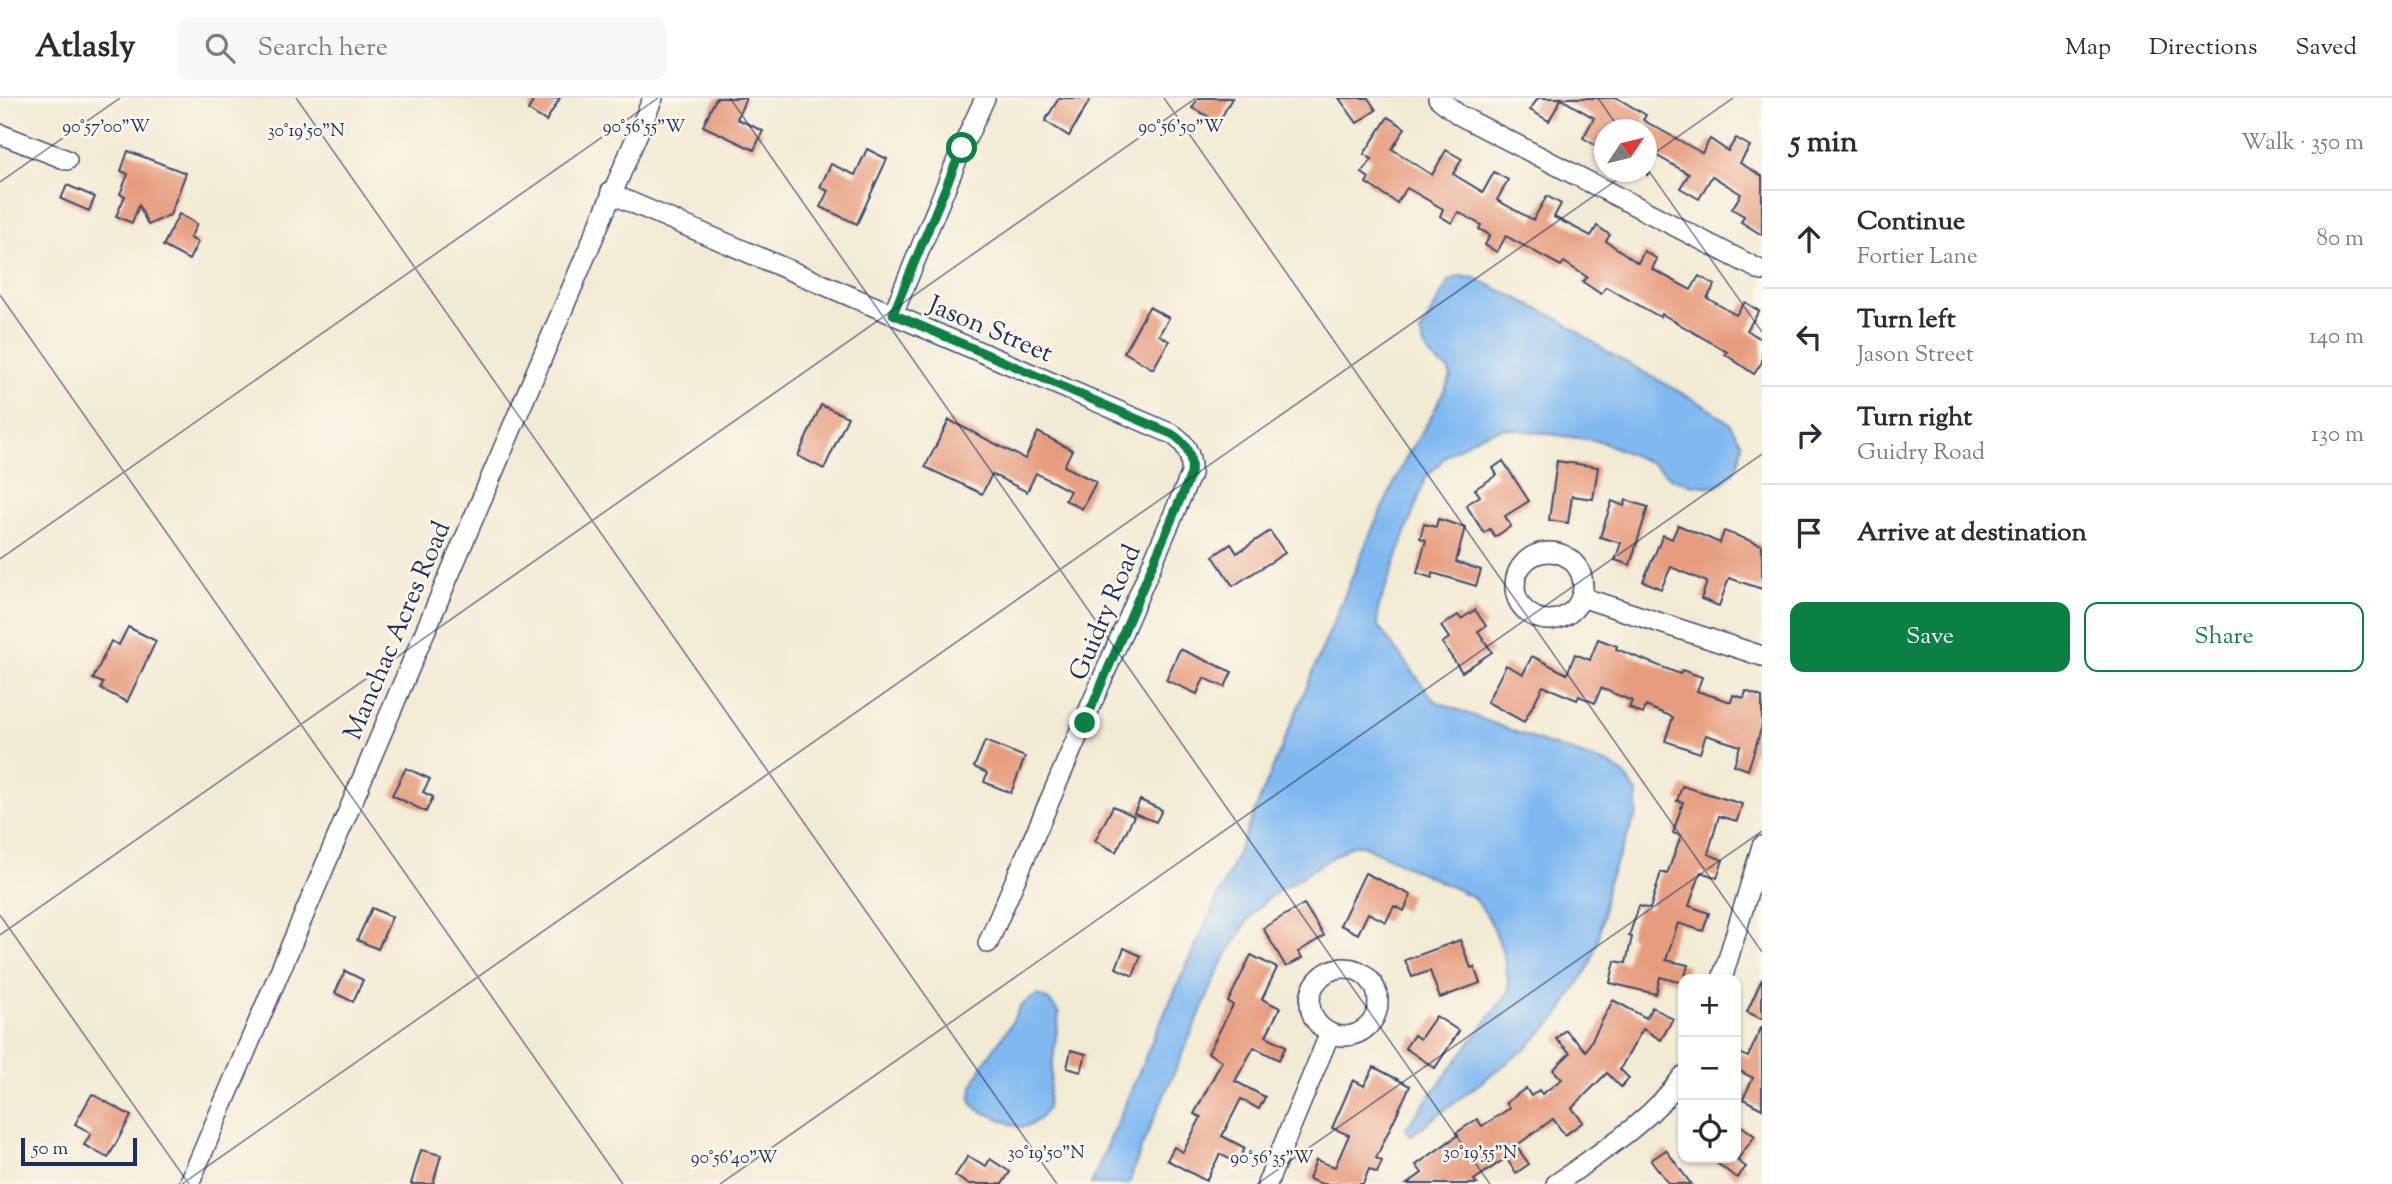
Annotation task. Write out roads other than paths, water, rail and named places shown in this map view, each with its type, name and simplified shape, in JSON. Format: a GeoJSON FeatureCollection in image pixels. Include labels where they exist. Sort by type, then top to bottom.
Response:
{"type":"FeatureCollection","features":[{"type":"Feature","properties":{"kind":"street","name":"Manchac Acres Road"},"geometry":{"type":"LineString","coordinates":[[189,1184],[653,98]]}},
{"type":"Feature","properties":{"kind":"street"},"geometry":{"type":"LineString","coordinates":[[893,314],[985,98]]}},
{"type":"Feature","properties":{"kind":"street"},"geometry":{"type":"LineString","coordinates":[[1438,98],[1460,116],[1762,271]]}},
{"type":"Feature","properties":{"kind":"street"},"geometry":{"type":"LineString","coordinates":[[0,134],[67,160]]}},
{"type":"Feature","properties":{"kind":"street","name":"Jason Street"},"geometry":{"type":"LineString","coordinates":[[611,191],[614,195],[1172,434],[1186,445],[1190,454]]}},
{"type":"Feature","properties":{"kind":"street","name":"Guidry Road"},"geometry":{"type":"LineString","coordinates":[[988,943],[1191,474],[1190,454]]}},
{"type":"Feature","properties":{"kind":"street"},"geometry":{"type":"LineString","coordinates":[[1581,597],[1762,656]]}},
{"type":"Feature","properties":{"kind":"street"},"geometry":{"type":"LineString","coordinates":[[1724,974],[1762,846]]}},
{"type":"Feature","properties":{"kind":"street"},"geometry":{"type":"LineString","coordinates":[[1267,1184],[1330,1033]]}},
{"type":"Feature","properties":{"kind":"street"},"geometry":{"type":"LineString","coordinates":[[1556,1184],[1633,1129],[1678,1082]]}},
{"type":"Feature","properties":{"kind":"water"},"geometry":{"type":"Polygon","coordinates":[[[1459,276],[1475,278],[1561,320],[1609,353],[1707,407],[1729,423],[1742,443],[1736,469],[1716,487],[1694,485],[1671,478],[1653,464],[1600,441],[1505,428],[1481,435],[1447,455],[1426,477],[1378,609],[1378,626],[1435,701],[1542,742],[1609,764],[1625,775],[1637,793],[1637,813],[1608,882],[1600,933],[1590,965],[1558,1016],[1525,1049],[1410,1136],[1405,1129],[1509,991],[1506,966],[1494,929],[1473,897],[1362,845],[1352,845],[1268,898],[1252,914],[1223,961],[1141,1148],[1129,1184],[1091,1184],[1156,1032],[1230,871],[1371,532],[1408,454],[1430,419],[1451,377],[1448,369],[1430,355],[1420,333],[1449,281],[1459,276]]]}},
{"type":"Feature","properties":{"kind":"water"},"geometry":{"type":"Polygon","coordinates":[[[1037,995],[1049,1000],[1059,1013],[1047,1109],[1029,1126],[1018,1127],[979,1110],[971,1103],[971,1093],[979,1072],[1018,1011],[1037,995]]]}}]}
